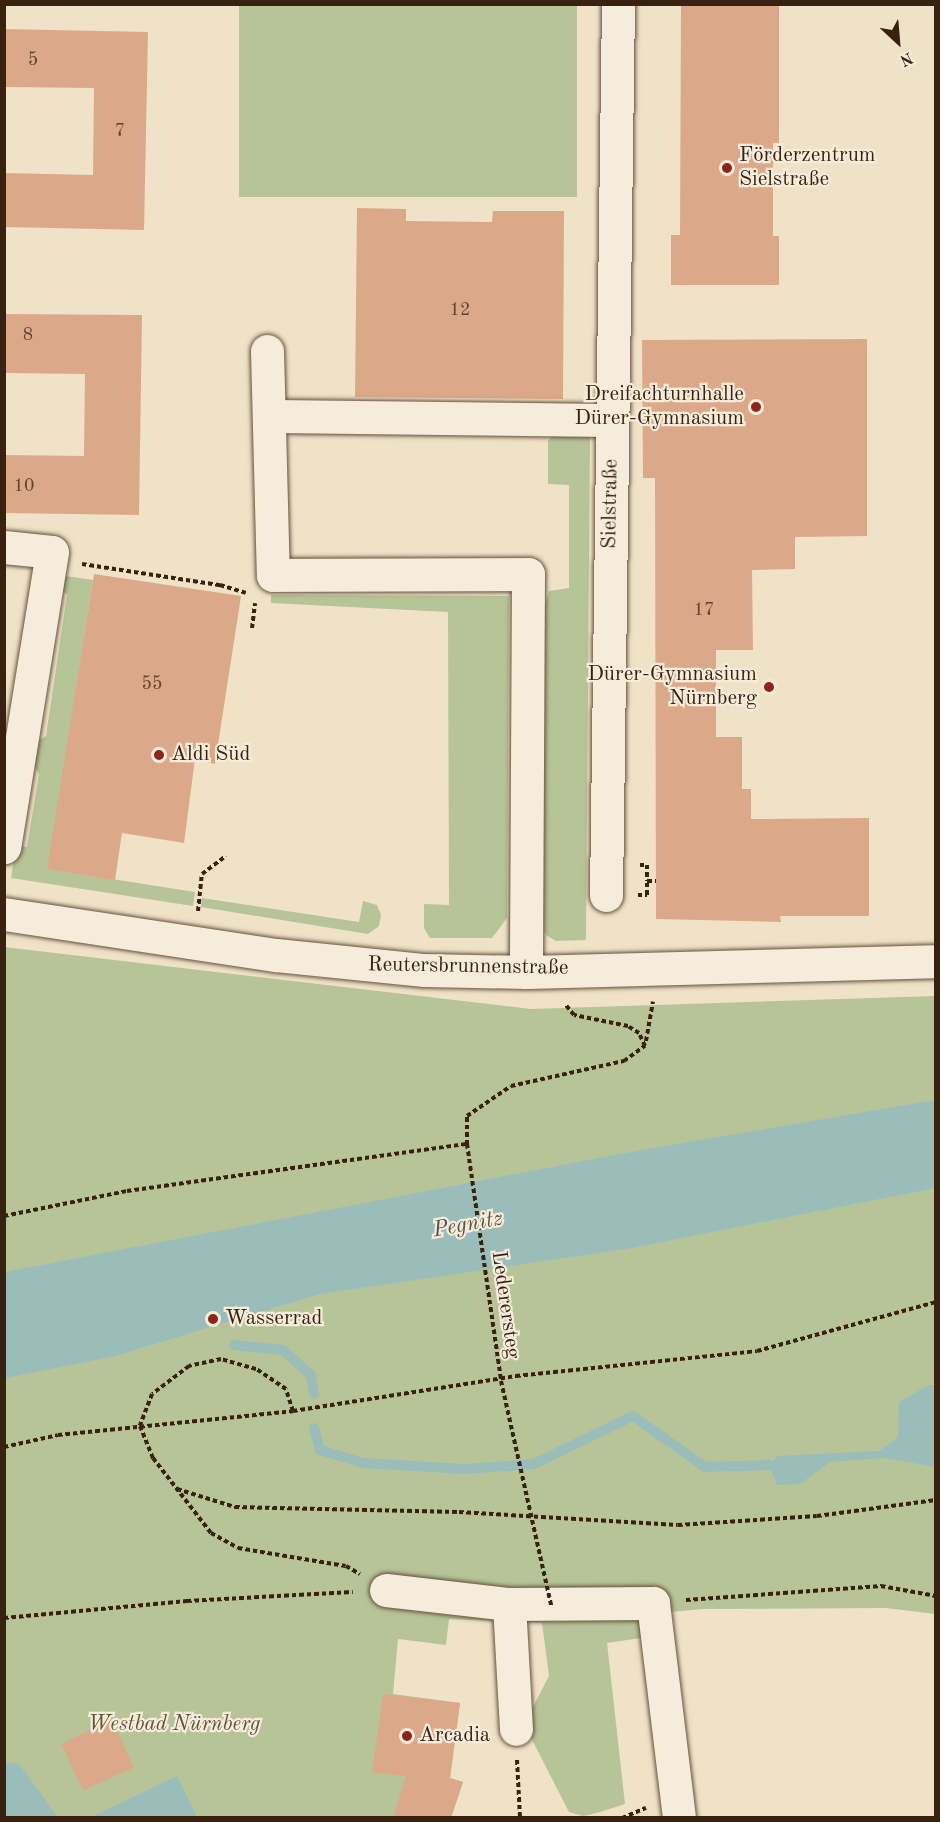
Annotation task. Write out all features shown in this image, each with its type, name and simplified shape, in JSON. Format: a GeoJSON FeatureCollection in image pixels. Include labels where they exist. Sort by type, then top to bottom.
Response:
{"type":"FeatureCollection","features":[{"type":"Feature","properties":{"kind":"street","name":"Sielstraße"},"geometry":{"type":"LineString","coordinates":[[606,895],[618,4]]}},
{"type":"Feature","properties":{"kind":"street"},"geometry":{"type":"LineString","coordinates":[[267,351],[271,416],[273,575],[528,574],[526,972]]}},
{"type":"Feature","properties":{"kind":"street"},"geometry":{"type":"LineString","coordinates":[[271,416],[612,420]]}},
{"type":"Feature","properties":{"kind":"street"},"geometry":{"type":"LineString","coordinates":[[4,547],[52,552],[4,847]]}},
{"type":"Feature","properties":{"kind":"street","name":"Reutersbrunnenstraße"},"geometry":{"type":"LineString","coordinates":[[4,914],[365,966],[526,972],[936,961]]}},
{"type":"Feature","properties":{"kind":"street"},"geometry":{"type":"LineString","coordinates":[[386,1590],[509,1604],[653,1603],[679,1818]]}},
{"type":"Feature","properties":{"kind":"street"},"geometry":{"type":"LineString","coordinates":[[509,1604],[516,1730]]}},
{"type":"Feature","properties":{"kind":"path"},"geometry":{"type":"LineString","coordinates":[[52,552],[88,566],[220,585],[238,592]]}},
{"type":"Feature","properties":{"kind":"path"},"geometry":{"type":"LineString","coordinates":[[252,628],[256,593]]}},
{"type":"Feature","properties":{"kind":"path"},"geometry":{"type":"LineString","coordinates":[[192,942],[202,874],[226,856]]}},
{"type":"Feature","properties":{"kind":"path"},"geometry":{"type":"LineString","coordinates":[[647,865],[648,895]]}},
{"type":"Feature","properties":{"kind":"path"},"geometry":{"type":"LineString","coordinates":[[647,881],[656,881]]}},
{"type":"Feature","properties":{"kind":"path"},"geometry":{"type":"LineString","coordinates":[[563,970],[564,1002],[574,1015],[628,1026],[646,1042]]}},
{"type":"Feature","properties":{"kind":"path"},"geometry":{"type":"LineString","coordinates":[[646,1042],[653,1001]]}},
{"type":"Feature","properties":{"kind":"path","name":"Lederersteg"},"geometry":{"type":"LineString","coordinates":[[551,1605],[501,1380],[467,1144],[467,1116],[511,1086],[624,1061],[646,1042]]}},
{"type":"Feature","properties":{"kind":"path"},"geometry":{"type":"LineString","coordinates":[[4,1216],[127,1191],[467,1144]]}},
{"type":"Feature","properties":{"kind":"path"},"geometry":{"type":"LineString","coordinates":[[4,1447],[58,1436],[140,1426],[293,1412],[516,1376],[757,1351],[936,1302]]}},
{"type":"Feature","properties":{"kind":"path"},"geometry":{"type":"LineString","coordinates":[[293,1412],[286,1389],[256,1369],[221,1359],[189,1366],[152,1394],[140,1426],[153,1458],[212,1533],[238,1548],[346,1566],[386,1590]]}},
{"type":"Feature","properties":{"kind":"path"},"geometry":{"type":"LineString","coordinates":[[177,1489],[235,1507],[459,1512],[678,1525],[817,1516],[936,1500]]}},
{"type":"Feature","properties":{"kind":"path"},"geometry":{"type":"LineString","coordinates":[[653,1603],[882,1586],[936,1596]]}},
{"type":"Feature","properties":{"kind":"path"},"geometry":{"type":"LineString","coordinates":[[4,1618],[187,1601],[386,1590]]}},
{"type":"Feature","properties":{"kind":"path"},"geometry":{"type":"LineString","coordinates":[[516,1730],[520,1818]]}},
{"type":"Feature","properties":{"kind":"green space"},"geometry":{"type":"Polygon","coordinates":[[[239,5],[577,5],[577,197],[239,197],[239,5]]]}},
{"type":"Feature","properties":{"kind":"green space"},"geometry":{"type":"Polygon","coordinates":[[[556,432],[590,432],[586,940],[556,941],[546,935],[543,928],[543,610],[549,591],[569,588],[569,485],[548,484],[548,441],[556,432]]]}},
{"type":"Feature","properties":{"kind":"green space"},"geometry":{"type":"Polygon","coordinates":[[[59,575],[93,580],[48,869],[195,892],[193,906],[11,878],[16,846],[27,847],[39,774],[30,760],[32,745],[46,736],[67,595],[57,585],[59,575]]]}},
{"type":"Feature","properties":{"kind":"green space"},"geometry":{"type":"Polygon","coordinates":[[[271,595],[509,596],[507,918],[492,938],[430,938],[424,928],[424,904],[449,905],[448,612],[271,603],[271,595]]]}},
{"type":"Feature","properties":{"kind":"green space"},"geometry":{"type":"Polygon","coordinates":[[[202,898],[359,922],[363,901],[377,905],[381,915],[379,926],[368,934],[201,907],[202,898]]]}},
{"type":"Feature","properties":{"kind":"green space","name":"Westbad Nürnberg"},"geometry":{"type":"Polygon","coordinates":[[[4,947],[531,1009],[935,996],[935,1614],[886,1608],[703,1609],[638,1615],[641,1638],[607,1643],[625,1804],[597,1813],[583,1816],[569,1812],[524,1724],[549,1676],[542,1623],[449,1619],[446,1645],[398,1639],[393,1694],[460,1703],[450,1778],[463,1782],[451,1817],[5,1817],[4,947]]]}},
{"type":"Feature","properties":{"kind":"water","name":"Pegnitz"},"geometry":{"type":"Polygon","coordinates":[[[935,1100],[935,1188],[626,1249],[320,1294],[115,1356],[5,1378],[5,1272],[625,1153],[935,1100]]]}},
{"type":"Feature","properties":{"kind":"water"},"geometry":{"type":"Polygon","coordinates":[[[929,1385],[935,1385],[935,1467],[885,1458],[830,1462],[800,1484],[777,1485],[769,1465],[778,1456],[879,1451],[898,1437],[899,1402],[929,1385]]]}},
{"type":"Feature","properties":{"kind":"water"},"geometry":{"type":"Polygon","coordinates":[[[5,1762],[19,1764],[58,1817],[5,1817],[5,1762]]]}},
{"type":"Feature","properties":{"kind":"water"},"geometry":{"type":"Polygon","coordinates":[[[177,1776],[197,1817],[91,1817],[177,1776]]]}},
{"type":"Feature","properties":{"kind":"building","name":"Förderzentrum Sielstraße"},"geometry":{"type":"Polygon","coordinates":[[[681,4],[779,4],[779,143],[773,143],[773,236],[779,236],[779,285],[671,285],[671,235],[680,235],[681,4]]]}},
{"type":"Feature","properties":{"kind":"building"},"geometry":{"type":"Polygon","coordinates":[[[4,29],[148,32],[144,230],[4,227],[4,173],[93,175],[94,88],[4,87],[4,29]]]}},
{"type":"Feature","properties":{"kind":"building"},"geometry":{"type":"Polygon","coordinates":[[[357,208],[406,209],[406,221],[492,222],[493,211],[564,211],[563,399],[355,397],[357,208]]]}},
{"type":"Feature","properties":{"kind":"building"},"geometry":{"type":"Polygon","coordinates":[[[4,314],[142,315],[139,515],[4,513],[4,455],[84,456],[85,374],[4,373],[4,314]]]}},
{"type":"Feature","properties":{"kind":"building"},"geometry":{"type":"Polygon","coordinates":[[[867,339],[867,536],[795,537],[795,569],[752,570],[753,650],[716,650],[716,737],[742,737],[742,789],[751,789],[751,819],[869,818],[869,916],[780,916],[781,922],[656,919],[655,478],[643,478],[642,340],[867,339]]]}},
{"type":"Feature","properties":{"kind":"building"},"geometry":{"type":"Polygon","coordinates":[[[94,574],[241,596],[215,764],[195,759],[184,843],[122,833],[115,880],[47,869],[94,574]]]}},
{"type":"Feature","properties":{"kind":"building"},"geometry":{"type":"Polygon","coordinates":[[[383,1694],[460,1703],[450,1778],[463,1782],[451,1818],[393,1818],[406,1776],[372,1772],[383,1694]]]}},
{"type":"Feature","properties":{"kind":"building"},"geometry":{"type":"Polygon","coordinates":[[[112,1720],[134,1767],[83,1791],[61,1744],[112,1720]]]}},
{"type":"Feature","properties":{"kind":"waterway"},"geometry":{"type":"LineString","coordinates":[[234,1345],[283,1350],[311,1375],[314,1394]]}},
{"type":"Feature","properties":{"kind":"waterway"},"geometry":{"type":"LineString","coordinates":[[314,1428],[320,1450],[363,1463],[465,1469],[534,1464],[633,1416],[705,1467],[769,1465]]}},
{"type":"Feature","properties":{"kind":"place","name":"Förderzentrum Sielstraße"},"geometry":{"type":"Point","coordinates":[727,168]}},
{"type":"Feature","properties":{"kind":"place","name":"Dreifachturnhalle Dürer-Gymnasium"},"geometry":{"type":"Point","coordinates":[756,407]}},
{"type":"Feature","properties":{"kind":"place","name":"Dürer-Gymnasium Nürnberg"},"geometry":{"type":"Point","coordinates":[769,687]}},
{"type":"Feature","properties":{"kind":"place","name":"Aldi Süd"},"geometry":{"type":"Point","coordinates":[159,755]}},
{"type":"Feature","properties":{"kind":"place","name":"Wasserrad"},"geometry":{"type":"Point","coordinates":[213,1319]}},
{"type":"Feature","properties":{"kind":"place","name":"Arcadia"},"geometry":{"type":"Point","coordinates":[407,1736]}}]}
